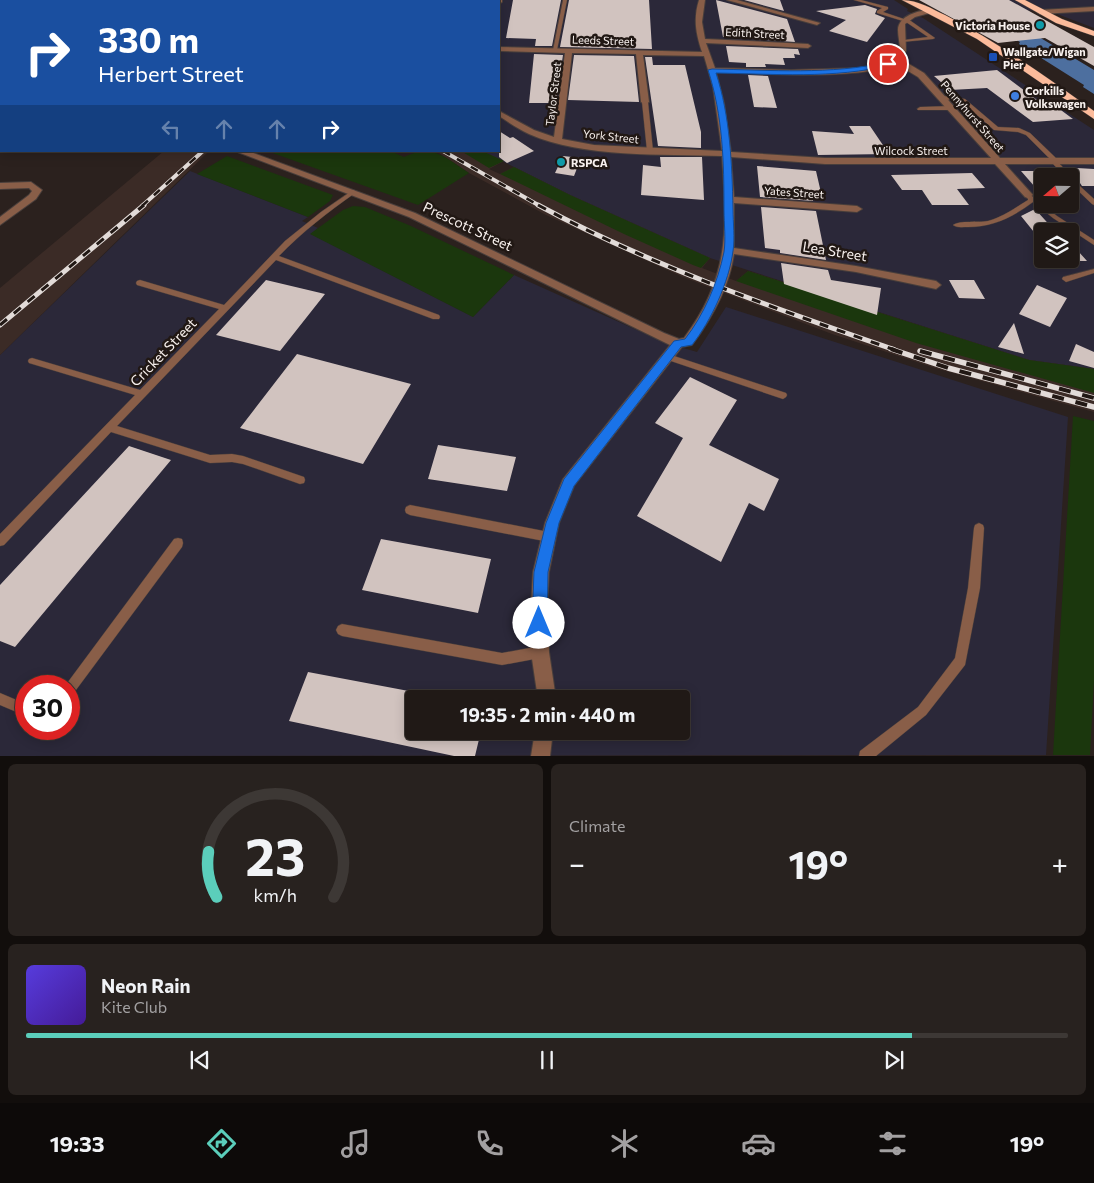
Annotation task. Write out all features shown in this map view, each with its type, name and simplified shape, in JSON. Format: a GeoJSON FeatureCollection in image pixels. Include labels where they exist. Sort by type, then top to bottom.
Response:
{"type":"FeatureCollection","features":[{"type":"Feature","properties":{"kind":"highway"},"geometry":{"type":"LineString","coordinates":[[906,0],[931,11],[1002,52],[1093,115]]}},
{"type":"Feature","properties":{"kind":"highway"},"geometry":{"type":"LineString","coordinates":[[1019,0],[1040,12],[1094,34]]}},
{"type":"Feature","properties":{"kind":"street"},"geometry":{"type":"LineString","coordinates":[[546,690],[540,652],[539,608],[541,572],[549,537],[568,483],[678,344],[688,342],[705,319],[723,274],[729,250],[728,154],[717,87],[701,41],[697,11],[702,0]]}},
{"type":"Feature","properties":{"kind":"street"},"geometry":{"type":"LineString","coordinates":[[730,0],[817,23]]}},
{"type":"Feature","properties":{"kind":"street"},"geometry":{"type":"LineString","coordinates":[[1040,12],[1094,9]]}},
{"type":"Feature","properties":{"kind":"street"},"geometry":{"type":"LineString","coordinates":[[712,70],[790,72],[860,70],[893,62],[903,51],[904,41],[901,26],[906,20],[931,11]]}},
{"type":"Feature","properties":{"kind":"street","name":"Edith Street"},"geometry":{"type":"LineString","coordinates":[[701,41],[808,46]]}},
{"type":"Feature","properties":{"kind":"street","name":"Leeds Street"},"geometry":{"type":"LineString","coordinates":[[500,49],[706,54]]}},
{"type":"Feature","properties":{"kind":"street","name":"Taylor Street"},"geometry":{"type":"LineString","coordinates":[[558,141],[569,51]]}},
{"type":"Feature","properties":{"kind":"street"},"geometry":{"type":"LineString","coordinates":[[639,53],[645,102]]}},
{"type":"Feature","properties":{"kind":"street","name":"Pennyhurst Street"},"geometry":{"type":"LineString","coordinates":[[893,62],[921,75],[1030,196]]}},
{"type":"Feature","properties":{"kind":"street","name":"York Street"},"geometry":{"type":"LineString","coordinates":[[500,114],[531,132],[558,141],[594,148],[728,154]]}},
{"type":"Feature","properties":{"kind":"street","name":"Prescott Street"},"geometry":{"type":"LineString","coordinates":[[255,154],[412,215],[678,344]]}},
{"type":"Feature","properties":{"kind":"street","name":"Wilcock Street"},"geometry":{"type":"LineString","coordinates":[[728,154],[825,161],[1094,161]]}},
{"type":"Feature","properties":{"kind":"street"},"geometry":{"type":"LineString","coordinates":[[0,186],[27,184],[34,186],[37,190],[30,200],[0,222]]}},
{"type":"Feature","properties":{"kind":"street","name":"Yates Street"},"geometry":{"type":"LineString","coordinates":[[729,200],[857,209]]}},
{"type":"Feature","properties":{"kind":"street","name":"Lea Street"},"geometry":{"type":"LineString","coordinates":[[729,250],[856,269],[936,285]]}},
{"type":"Feature","properties":{"kind":"street"},"geometry":{"type":"LineString","coordinates":[[540,756],[543,740]]}},
{"type":"Feature","properties":{"kind":"lane"},"geometry":{"type":"LineString","coordinates":[[555,50],[565,0]]}},
{"type":"Feature","properties":{"kind":"lane"},"geometry":{"type":"LineString","coordinates":[[856,0],[886,8],[879,12],[906,20],[933,38],[904,41]]}},
{"type":"Feature","properties":{"kind":"lane"},"geometry":{"type":"LineString","coordinates":[[943,98],[963,100],[996,129],[1019,130],[1028,134],[1061,168]]}},
{"type":"Feature","properties":{"kind":"lane"},"geometry":{"type":"LineString","coordinates":[[645,102],[650,151]]}},
{"type":"Feature","properties":{"kind":"lane"},"geometry":{"type":"LineString","coordinates":[[920,109],[951,108]]}},
{"type":"Feature","properties":{"kind":"lane"},"geometry":{"type":"LineString","coordinates":[[1079,188],[1094,204]]}},
{"type":"Feature","properties":{"kind":"lane","name":"Cricket Street"},"geometry":{"type":"LineString","coordinates":[[0,541],[288,243],[323,213],[353,192]]}},
{"type":"Feature","properties":{"kind":"lane"},"geometry":{"type":"LineString","coordinates":[[956,225],[990,224],[1002,220],[1030,201],[1030,196]]}},
{"type":"Feature","properties":{"kind":"lane"},"geometry":{"type":"LineString","coordinates":[[1030,196],[1055,217],[1094,242]]}},
{"type":"Feature","properties":{"kind":"lane"},"geometry":{"type":"LineString","coordinates":[[274,257],[436,317]]}},
{"type":"Feature","properties":{"kind":"lane"},"geometry":{"type":"LineString","coordinates":[[1066,279],[1094,271]]}},
{"type":"Feature","properties":{"kind":"lane"},"geometry":{"type":"LineString","coordinates":[[140,283],[225,308]]}},
{"type":"Feature","properties":{"kind":"lane"},"geometry":{"type":"LineString","coordinates":[[668,357],[783,395]]}},
{"type":"Feature","properties":{"kind":"lane"},"geometry":{"type":"LineString","coordinates":[[32,361],[142,394]]}},
{"type":"Feature","properties":{"kind":"lane"},"geometry":{"type":"LineString","coordinates":[[109,428],[210,459],[232,458],[243,460],[300,480]]}},
{"type":"Feature","properties":{"kind":"lane"},"geometry":{"type":"LineString","coordinates":[[410,510],[549,537]]}},
{"type":"Feature","properties":{"kind":"lane"},"geometry":{"type":"LineString","coordinates":[[865,756],[922,711],[961,661],[974,588],[979,528]]}},
{"type":"Feature","properties":{"kind":"lane"},"geometry":{"type":"LineString","coordinates":[[80,675],[178,543]]}},
{"type":"Feature","properties":{"kind":"lane"},"geometry":{"type":"LineString","coordinates":[[342,630],[502,660],[540,652]]}},
{"type":"Feature","properties":{"kind":"lane"},"geometry":{"type":"LineString","coordinates":[[0,699],[15,705]]}},
{"type":"Feature","properties":{"kind":"shaded area"},"geometry":{"type":"Polygon","coordinates":[[[500,0],[894,0],[908,9],[907,11],[923,18],[1094,130],[1094,369],[1029,360],[710,258],[570,195],[484,152],[500,152],[500,0]]]}},
{"type":"Feature","properties":{"kind":"shaded area"},"geometry":{"type":"Polygon","coordinates":[[[979,0],[1094,0],[1094,7],[1001,12],[979,0]]]}},
{"type":"Feature","properties":{"kind":"shaded area"},"geometry":{"type":"Polygon","coordinates":[[[1094,7],[1094,28],[1044,9],[1094,7]]]}},
{"type":"Feature","properties":{"kind":"shaded area"},"geometry":{"type":"Polygon","coordinates":[[[163,152],[208,152],[0,355],[0,288],[163,152]]]}},
{"type":"Feature","properties":{"kind":"shaded area"},"geometry":{"type":"Polygon","coordinates":[[[438,152],[484,152],[504,161],[489,169],[500,174],[514,167],[570,195],[710,258],[702,268],[736,281],[748,271],[1029,360],[1094,369],[1094,412],[935,368],[832,334],[683,277],[546,215],[469,173],[438,152]]]}},
{"type":"Feature","properties":{"kind":"shaded area"},"geometry":{"type":"Polygon","coordinates":[[[190,171],[308,217],[302,221],[318,228],[311,234],[473,317],[514,275],[666,343],[697,352],[726,307],[1068,417],[1046,755],[0,756],[0,355],[190,171]]]}},
{"type":"Feature","properties":{"kind":"green space"},"geometry":{"type":"Polygon","coordinates":[[[270,152],[392,152],[404,157],[418,152],[431,152],[439,154],[469,173],[418,205],[270,152]]]}},
{"type":"Feature","properties":{"kind":"green space"},"geometry":{"type":"Polygon","coordinates":[[[463,152],[484,152],[504,161],[489,168],[463,152]]]}},
{"type":"Feature","properties":{"kind":"green space"},"geometry":{"type":"Polygon","coordinates":[[[227,156],[333,195],[330,201],[308,217],[197,174],[227,156]]]}},
{"type":"Feature","properties":{"kind":"green space"},"geometry":{"type":"Polygon","coordinates":[[[514,167],[570,195],[710,258],[701,268],[693,265],[500,174],[514,167]]]}},
{"type":"Feature","properties":{"kind":"green space"},"geometry":{"type":"Polygon","coordinates":[[[353,206],[365,207],[411,226],[514,275],[473,317],[310,234],[343,210],[353,206]]]}},
{"type":"Feature","properties":{"kind":"green space"},"geometry":{"type":"Polygon","coordinates":[[[748,271],[1029,360],[1094,369],[1094,393],[916,343],[736,281],[748,271]]]}},
{"type":"Feature","properties":{"kind":"green space"},"geometry":{"type":"Polygon","coordinates":[[[1073,416],[1094,421],[1094,681],[1090,755],[1053,755],[1073,416]]]}},
{"type":"Feature","properties":{"kind":"water"},"geometry":{"type":"Polygon","coordinates":[[[959,6],[1034,34],[1094,70],[1094,94],[1083,87],[1084,85],[1019,44],[1020,42],[959,6]]]}},
{"type":"Feature","properties":{"kind":"building"},"geometry":{"type":"Polygon","coordinates":[[[513,0],[561,0],[552,46],[535,46],[536,39],[506,38],[513,0]]]}},
{"type":"Feature","properties":{"kind":"building"},"geometry":{"type":"Polygon","coordinates":[[[569,0],[649,0],[652,49],[560,47],[569,0]]]}},
{"type":"Feature","properties":{"kind":"building"},"geometry":{"type":"Polygon","coordinates":[[[716,0],[787,19],[795,42],[723,37],[716,0]]]}},
{"type":"Feature","properties":{"kind":"building"},"geometry":{"type":"Polygon","coordinates":[[[744,0],[780,0],[784,11],[744,0]]]}},
{"type":"Feature","properties":{"kind":"building"},"geometry":{"type":"Polygon","coordinates":[[[919,0],[1009,0],[1094,47],[1094,66],[1045,38],[998,43],[919,0]]]}},
{"type":"Feature","properties":{"kind":"building"},"geometry":{"type":"Polygon","coordinates":[[[865,5],[877,9],[875,14],[885,18],[867,42],[829,31],[846,20],[816,11],[865,5]]]}},
{"type":"Feature","properties":{"kind":"building"},"geometry":{"type":"Polygon","coordinates":[[[726,46],[798,49],[800,55],[794,54],[795,58],[783,58],[785,65],[765,64],[766,67],[746,67],[746,63],[729,62],[726,46]]]}},
{"type":"Feature","properties":{"kind":"building"},"geometry":{"type":"Polygon","coordinates":[[[534,54],[563,55],[556,103],[529,103],[534,54]]]}},
{"type":"Feature","properties":{"kind":"building"},"geometry":{"type":"Polygon","coordinates":[[[574,55],[634,56],[639,102],[568,100],[574,55]]]}},
{"type":"Feature","properties":{"kind":"building"},"geometry":{"type":"Polygon","coordinates":[[[645,57],[652,57],[653,65],[685,65],[701,132],[701,148],[658,146],[645,57]]]}},
{"type":"Feature","properties":{"kind":"building","name":"Corkills Volkswagen"},"geometry":{"type":"Polygon","coordinates":[[[997,70],[1041,103],[1050,102],[1073,119],[1033,122],[987,88],[950,90],[934,76],[997,70]]]}},
{"type":"Feature","properties":{"kind":"building"},"geometry":{"type":"Polygon","coordinates":[[[748,75],[768,76],[777,108],[754,107],[748,75]]]}},
{"type":"Feature","properties":{"kind":"building"},"geometry":{"type":"Polygon","coordinates":[[[849,126],[870,126],[889,154],[818,155],[812,131],[854,134],[849,126]]]}},
{"type":"Feature","properties":{"kind":"building"},"geometry":{"type":"Polygon","coordinates":[[[500,132],[510,138],[513,137],[534,151],[507,163],[499,157],[500,132]]]}},
{"type":"Feature","properties":{"kind":"building","name":"RSPCA"},"geometry":{"type":"Polygon","coordinates":[[[563,156],[581,158],[574,176],[555,173],[563,156]]]}},
{"type":"Feature","properties":{"kind":"building"},"geometry":{"type":"Polygon","coordinates":[[[660,157],[702,157],[704,200],[641,195],[643,165],[661,167],[660,157]]]}},
{"type":"Feature","properties":{"kind":"building"},"geometry":{"type":"Polygon","coordinates":[[[757,166],[816,171],[822,197],[812,196],[813,201],[760,197],[757,166]]]}},
{"type":"Feature","properties":{"kind":"building"},"geometry":{"type":"Polygon","coordinates":[[[1079,168],[1094,169],[1094,186],[1082,186],[1079,168]]]}},
{"type":"Feature","properties":{"kind":"building"},"geometry":{"type":"Polygon","coordinates":[[[1021,171],[1034,171],[1034,186],[1021,171]]]}},
{"type":"Feature","properties":{"kind":"building"},"geometry":{"type":"Polygon","coordinates":[[[972,173],[985,188],[957,189],[969,205],[932,205],[922,190],[902,190],[891,175],[972,173]]]}},
{"type":"Feature","properties":{"kind":"building"},"geometry":{"type":"Polygon","coordinates":[[[761,207],[816,211],[826,260],[780,253],[780,250],[765,248],[761,207]]]}},
{"type":"Feature","properties":{"kind":"building"},"geometry":{"type":"Polygon","coordinates":[[[1034,210],[1034,213],[1039,213],[1048,223],[1034,223],[1034,232],[1021,216],[1034,210]]]}},
{"type":"Feature","properties":{"kind":"building"},"geometry":{"type":"Polygon","coordinates":[[[1079,252],[1087,261],[1079,261],[1079,252]]]}},
{"type":"Feature","properties":{"kind":"building"},"geometry":{"type":"Polygon","coordinates":[[[781,263],[828,270],[831,280],[881,288],[877,315],[784,284],[781,263]]]}},
{"type":"Feature","properties":{"kind":"building"},"geometry":{"type":"Polygon","coordinates":[[[266,280],[325,294],[280,351],[216,335],[266,280]]]}},
{"type":"Feature","properties":{"kind":"building"},"geometry":{"type":"Polygon","coordinates":[[[949,280],[974,280],[985,299],[959,298],[949,280]]]}},
{"type":"Feature","properties":{"kind":"building"},"geometry":{"type":"Polygon","coordinates":[[[1037,285],[1067,298],[1050,327],[1019,314],[1037,285]]]}},
{"type":"Feature","properties":{"kind":"building"},"geometry":{"type":"Polygon","coordinates":[[[1014,323],[1024,354],[998,347],[1014,323]]]}},
{"type":"Feature","properties":{"kind":"building"},"geometry":{"type":"Polygon","coordinates":[[[1076,344],[1094,352],[1094,368],[1069,361],[1076,344]]]}},
{"type":"Feature","properties":{"kind":"building"},"geometry":{"type":"Polygon","coordinates":[[[297,354],[411,384],[363,464],[240,428],[297,354]]]}},
{"type":"Feature","properties":{"kind":"building"},"geometry":{"type":"Polygon","coordinates":[[[690,377],[737,400],[709,445],[779,479],[764,511],[749,503],[721,562],[637,516],[683,438],[655,423],[690,377]]]}},
{"type":"Feature","properties":{"kind":"building"},"geometry":{"type":"Polygon","coordinates":[[[438,445],[516,457],[507,491],[428,479],[438,445]]]}},
{"type":"Feature","properties":{"kind":"building"},"geometry":{"type":"Polygon","coordinates":[[[129,446],[171,460],[15,647],[0,641],[0,585],[129,446]]]}},
{"type":"Feature","properties":{"kind":"building"},"geometry":{"type":"Polygon","coordinates":[[[381,539],[491,559],[478,613],[362,590],[381,539]]]}},
{"type":"Feature","properties":{"kind":"building"},"geometry":{"type":"Polygon","coordinates":[[[308,672],[405,690],[405,740],[479,740],[475,756],[454,756],[289,721],[308,672]]]}},
{"type":"Feature","properties":{"kind":"railway"},"geometry":{"type":"LineString","coordinates":[[142,206],[202,152]]}},
{"type":"Feature","properties":{"kind":"railway"},"geometry":{"type":"LineString","coordinates":[[445,152],[540,206]]}},
{"type":"Feature","properties":{"kind":"railway"},"geometry":{"type":"LineString","coordinates":[[0,325],[144,205]]}},
{"type":"Feature","properties":{"kind":"railway"},"geometry":{"type":"LineString","coordinates":[[538,205],[669,267],[759,302],[895,350]]}},
{"type":"Feature","properties":{"kind":"railway"},"geometry":{"type":"LineString","coordinates":[[891,349],[948,368],[1094,407]]}},
{"type":"Feature","properties":{"kind":"railway"},"geometry":{"type":"LineString","coordinates":[[920,351],[1094,398]]}},
{"type":"Feature","properties":{"kind":"place","name":"Victoria House"},"geometry":{"type":"Point","coordinates":[1040,25]}},
{"type":"Feature","properties":{"kind":"place","name":"Wallgate/Wigan Pier"},"geometry":{"type":"Point","coordinates":[993,57]}},
{"type":"Feature","properties":{"kind":"place","name":"Corkills Volkswagen"},"geometry":{"type":"Point","coordinates":[1015,96]}},
{"type":"Feature","properties":{"kind":"place","name":"RSPCA"},"geometry":{"type":"Point","coordinates":[561,162]}},
{"type":"Feature","properties":{"kind":"route"},"geometry":{"type":"LineString","coordinates":[[539,623],[541,572],[552,523],[568,483],[678,344],[688,342],[701,326],[723,274],[729,250],[728,154],[717,87],[712,70],[845,71],[888,64]]}}]}
